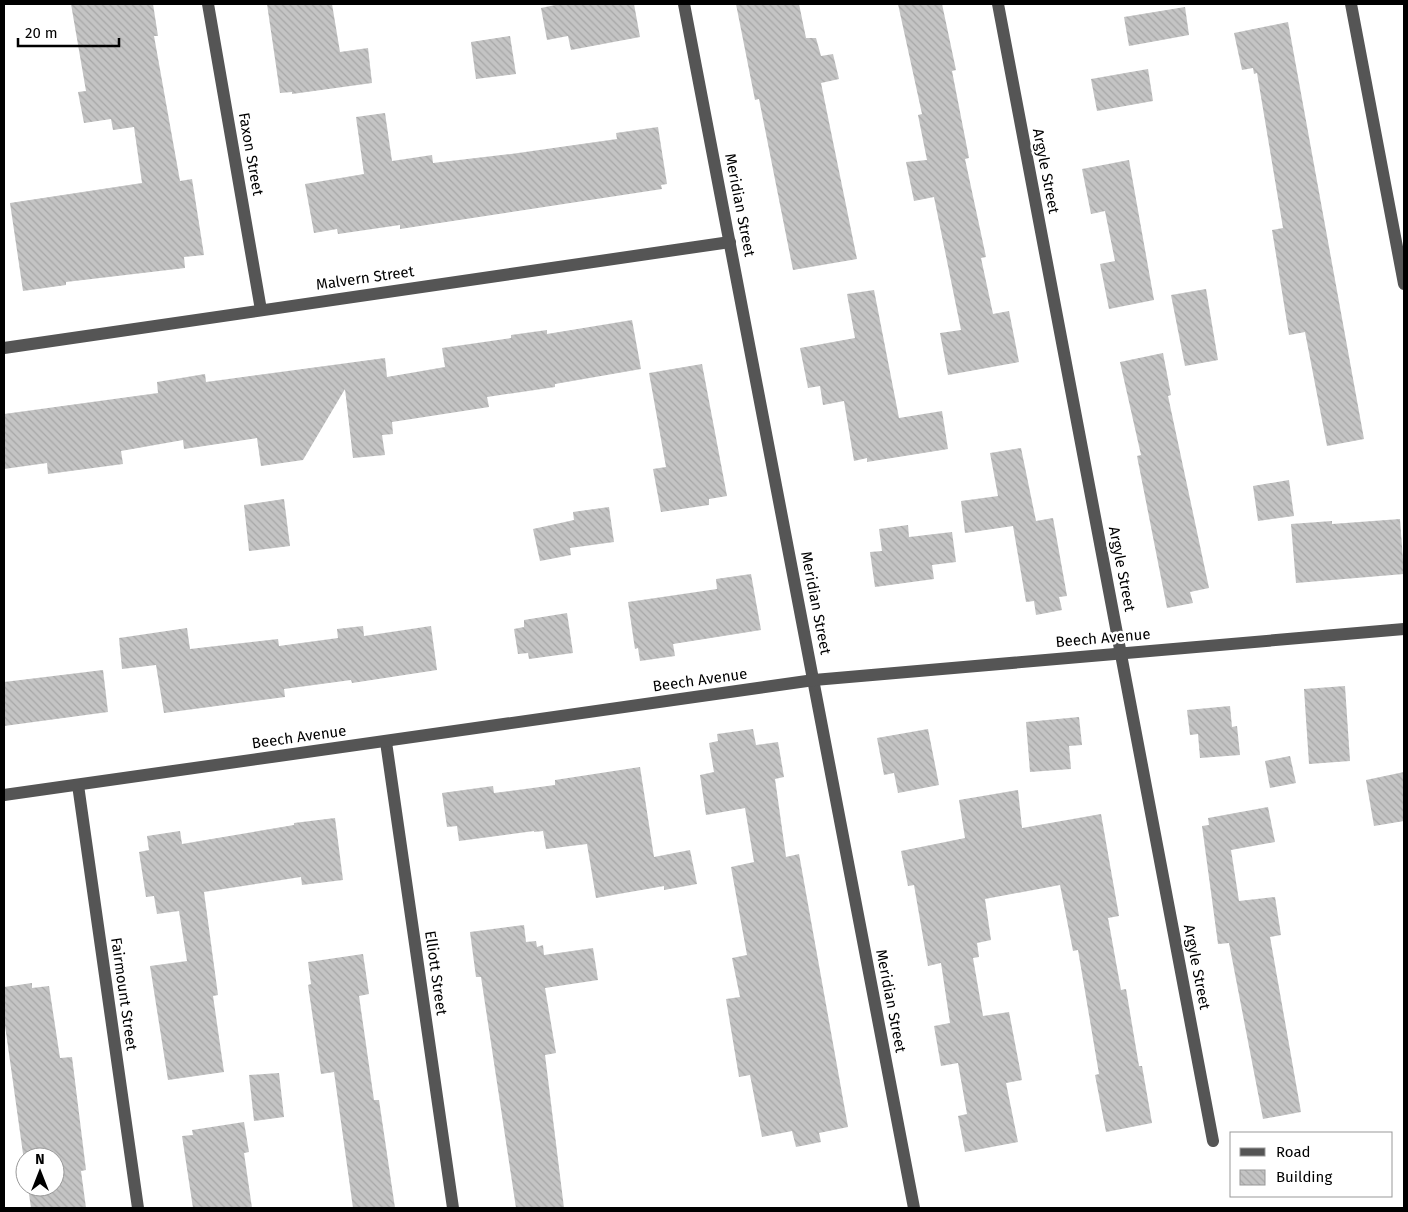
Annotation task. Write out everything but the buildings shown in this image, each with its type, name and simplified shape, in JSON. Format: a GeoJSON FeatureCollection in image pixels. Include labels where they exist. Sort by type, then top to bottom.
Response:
{"type":"FeatureCollection","features":[{"type":"Feature","properties":{"kind":"street","name":"Faxon Street"},"geometry":{"type":"LineString","coordinates":[[208,4],[261,310]]}},
{"type":"Feature","properties":{"kind":"street","name":"Meridian Street"},"geometry":{"type":"LineString","coordinates":[[684,4],[914,1208]]}},
{"type":"Feature","properties":{"kind":"street","name":"Argyle Street"},"geometry":{"type":"LineString","coordinates":[[998,4],[1214,1141]]}},
{"type":"Feature","properties":{"kind":"street"},"geometry":{"type":"LineString","coordinates":[[1351,4],[1404,284]]}},
{"type":"Feature","properties":{"kind":"street","name":"Malvern Street"},"geometry":{"type":"LineString","coordinates":[[4,348],[730,242]]}},
{"type":"Feature","properties":{"kind":"street","name":"Beech Avenue"},"geometry":{"type":"LineString","coordinates":[[4,796],[814,680],[1404,629]]}},
{"type":"Feature","properties":{"kind":"street","name":"Elliott Street"},"geometry":{"type":"LineString","coordinates":[[386,742],[454,1208]]}},
{"type":"Feature","properties":{"kind":"street","name":"Fairmount Street"},"geometry":{"type":"LineString","coordinates":[[78,785],[138,1208]]}}]}
